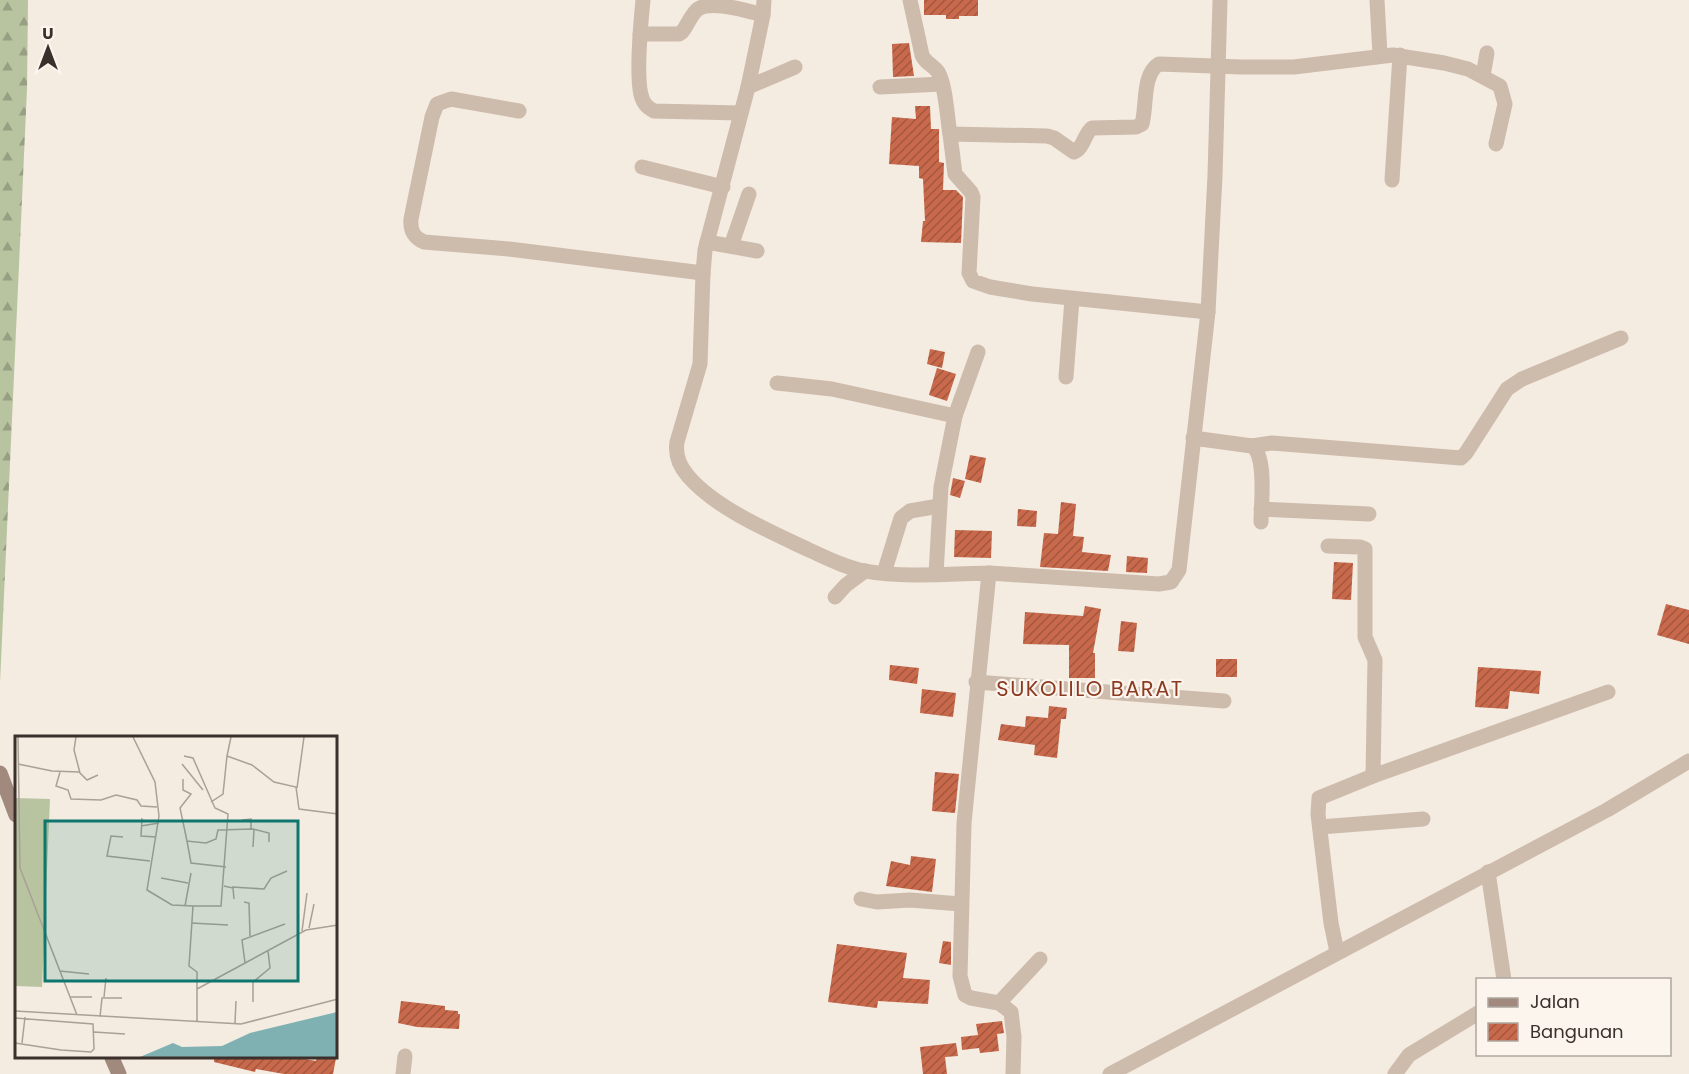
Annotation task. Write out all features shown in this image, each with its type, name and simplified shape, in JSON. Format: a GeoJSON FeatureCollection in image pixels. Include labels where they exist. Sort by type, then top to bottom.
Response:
{"type":"FeatureCollection","features":[{"type":"Feature","properties":{"kind":"main road"},"geometry":{"type":"LineString","coordinates":[[0,773],[15,812]]}},
{"type":"Feature","properties":{"kind":"main road"},"geometry":{"type":"LineString","coordinates":[[112,1059],[119,1074]]}},
{"type":"Feature","properties":{"kind":"street"},"geometry":{"type":"LineString","coordinates":[[643,0],[640,34],[640,96],[648,108],[654,111],[740,113]]}},
{"type":"Feature","properties":{"kind":"street"},"geometry":{"type":"LineString","coordinates":[[910,0],[922,55],[938,73],[942,84],[955,174],[973,197],[969,273],[972,279],[990,287],[1208,312]]}},
{"type":"Feature","properties":{"kind":"street"},"geometry":{"type":"LineString","coordinates":[[640,34],[679,34],[696,10],[701,8],[763,8],[748,87],[707,242],[703,273],[701,354],[698,377],[676,442],[680,464],[690,479],[710,496],[746,519],[822,555],[865,571],[936,574],[989,573],[1159,584],[1171,582],[1179,570],[1182,557],[1208,312],[1220,0]]}},
{"type":"Feature","properties":{"kind":"street"},"geometry":{"type":"LineString","coordinates":[[1377,0],[1380,55]]}},
{"type":"Feature","properties":{"kind":"street"},"geometry":{"type":"LineString","coordinates":[[1483,76],[1487,53]]}},
{"type":"Feature","properties":{"kind":"street"},"geometry":{"type":"LineString","coordinates":[[950,134],[1047,136],[1054,138],[1074,152],[1079,150],[1086,134],[1092,128],[1137,127],[1142,124],[1148,78],[1154,67],[1165,63],[1218,67],[1302,66],[1380,55],[1400,55],[1459,66],[1498,83],[1504,95],[1504,111],[1496,144]]}},
{"type":"Feature","properties":{"kind":"street"},"geometry":{"type":"LineString","coordinates":[[1392,180],[1400,55]]}},
{"type":"Feature","properties":{"kind":"street"},"geometry":{"type":"LineString","coordinates":[[748,87],[795,66]]}},
{"type":"Feature","properties":{"kind":"street"},"geometry":{"type":"LineString","coordinates":[[880,87],[942,84]]}},
{"type":"Feature","properties":{"kind":"street"},"geometry":{"type":"LineString","coordinates":[[519,111],[451,99],[437,104],[432,117],[411,219],[411,230],[415,237],[424,242],[509,249],[703,273]]}},
{"type":"Feature","properties":{"kind":"street"},"geometry":{"type":"LineString","coordinates":[[642,166],[723,187]]}},
{"type":"Feature","properties":{"kind":"street"},"geometry":{"type":"LineString","coordinates":[[731,246],[749,194]]}},
{"type":"Feature","properties":{"kind":"street"},"geometry":{"type":"LineString","coordinates":[[707,242],[757,251]]}},
{"type":"Feature","properties":{"kind":"street"},"geometry":{"type":"LineString","coordinates":[[1066,377],[1072,298]]}},
{"type":"Feature","properties":{"kind":"street"},"geometry":{"type":"LineString","coordinates":[[1193,438],[1252,446],[1272,443],[1461,458],[1506,389],[1522,378],[1621,338]]}},
{"type":"Feature","properties":{"kind":"street"},"geometry":{"type":"LineString","coordinates":[[936,574],[939,506],[955,416],[978,352]]}},
{"type":"Feature","properties":{"kind":"street"},"geometry":{"type":"LineString","coordinates":[[777,383],[832,390],[955,416]]}},
{"type":"Feature","properties":{"kind":"street"},"geometry":{"type":"LineString","coordinates":[[1252,446],[1257,450],[1262,468],[1261,516],[1369,514]]}},
{"type":"Feature","properties":{"kind":"street"},"geometry":{"type":"LineString","coordinates":[[884,573],[901,518],[910,511],[939,506]]}},
{"type":"Feature","properties":{"kind":"street"},"geometry":{"type":"LineString","coordinates":[[1328,546],[1365,549],[1365,637],[1375,660],[1372,776]]}},
{"type":"Feature","properties":{"kind":"street"},"geometry":{"type":"LineString","coordinates":[[835,597],[846,585],[865,571]]}},
{"type":"Feature","properties":{"kind":"street"},"geometry":{"type":"LineString","coordinates":[[989,573],[976,682],[964,824],[960,976],[963,992],[971,998],[999,1004],[1011,1012],[1015,1056],[1013,1074]]}},
{"type":"Feature","properties":{"kind":"street"},"geometry":{"type":"LineString","coordinates":[[976,682],[1224,701]]}},
{"type":"Feature","properties":{"kind":"street"},"geometry":{"type":"LineString","coordinates":[[1337,952],[1330,923],[1319,798],[1372,776],[1608,692]]}},
{"type":"Feature","properties":{"kind":"street"},"geometry":{"type":"LineString","coordinates":[[1110,1074],[1607,810],[1689,761]]}},
{"type":"Feature","properties":{"kind":"street"},"geometry":{"type":"LineString","coordinates":[[1320,826],[1423,819]]}},
{"type":"Feature","properties":{"kind":"street"},"geometry":{"type":"LineString","coordinates":[[1488,872],[1504,978]]}},
{"type":"Feature","properties":{"kind":"street"},"geometry":{"type":"LineString","coordinates":[[861,899],[877,902],[910,900],[961,904]]}},
{"type":"Feature","properties":{"kind":"street"},"geometry":{"type":"LineString","coordinates":[[999,1004],[1040,958]]}},
{"type":"Feature","properties":{"kind":"street"},"geometry":{"type":"LineString","coordinates":[[1395,1074],[1409,1055],[1476,1014]]}},
{"type":"Feature","properties":{"kind":"street"},"geometry":{"type":"LineString","coordinates":[[403,1074],[405,1056]]}},
{"type":"Feature","properties":{"kind":"green space"},"geometry":{"type":"Polygon","coordinates":[[[0,0],[28,0],[27,89],[0,683],[0,0]]]}},
{"type":"Feature","properties":{"kind":"building"},"geometry":{"type":"Polygon","coordinates":[[[924,0],[978,0],[978,16],[946,19],[946,15],[924,15],[924,0]]]}},
{"type":"Feature","properties":{"kind":"building"},"geometry":{"type":"Polygon","coordinates":[[[909,43],[914,76],[893,77],[892,44],[909,43]]]}},
{"type":"Feature","properties":{"kind":"building"},"geometry":{"type":"Polygon","coordinates":[[[915,106],[930,106],[931,129],[939,129],[939,162],[944,163],[943,190],[956,190],[963,197],[961,243],[921,242],[923,221],[925,221],[923,179],[919,178],[919,166],[889,164],[892,117],[916,119],[915,106]]]}},
{"type":"Feature","properties":{"kind":"building"},"geometry":{"type":"Polygon","coordinates":[[[930,349],[945,352],[942,368],[927,364],[930,349]]]}},
{"type":"Feature","properties":{"kind":"building"},"geometry":{"type":"Polygon","coordinates":[[[937,368],[956,374],[947,401],[929,395],[937,368]]]}},
{"type":"Feature","properties":{"kind":"building"},"geometry":{"type":"Polygon","coordinates":[[[970,455],[986,458],[981,483],[965,479],[970,455]]]}},
{"type":"Feature","properties":{"kind":"building"},"geometry":{"type":"Polygon","coordinates":[[[953,478],[965,481],[960,498],[950,495],[953,478]]]}},
{"type":"Feature","properties":{"kind":"building"},"geometry":{"type":"Polygon","coordinates":[[[1061,502],[1076,504],[1073,536],[1084,537],[1082,552],[1111,555],[1108,571],[1040,567],[1044,533],[1058,534],[1061,502]]]}},
{"type":"Feature","properties":{"kind":"building"},"geometry":{"type":"Polygon","coordinates":[[[1018,509],[1037,511],[1036,527],[1017,526],[1018,509]]]}},
{"type":"Feature","properties":{"kind":"building"},"geometry":{"type":"Polygon","coordinates":[[[955,530],[992,531],[991,558],[954,557],[955,530]]]}},
{"type":"Feature","properties":{"kind":"building"},"geometry":{"type":"Polygon","coordinates":[[[1127,556],[1148,558],[1147,573],[1126,572],[1127,556]]]}},
{"type":"Feature","properties":{"kind":"building"},"geometry":{"type":"Polygon","coordinates":[[[1334,562],[1353,563],[1351,600],[1332,599],[1334,562]]]}},
{"type":"Feature","properties":{"kind":"building"},"geometry":{"type":"Polygon","coordinates":[[[1666,604],[1689,610],[1689,644],[1657,635],[1666,604]]]}},
{"type":"Feature","properties":{"kind":"building"},"geometry":{"type":"Polygon","coordinates":[[[1085,606],[1101,609],[1093,653],[1095,653],[1095,678],[1069,678],[1069,645],[1023,644],[1025,612],[1083,616],[1085,606]]]}},
{"type":"Feature","properties":{"kind":"building"},"geometry":{"type":"Polygon","coordinates":[[[1121,621],[1137,623],[1134,652],[1118,651],[1121,621]]]}},
{"type":"Feature","properties":{"kind":"building"},"geometry":{"type":"Polygon","coordinates":[[[1216,659],[1237,659],[1237,677],[1216,677],[1216,659]]]}},
{"type":"Feature","properties":{"kind":"building"},"geometry":{"type":"Polygon","coordinates":[[[890,665],[919,668],[917,684],[889,680],[890,665]]]}},
{"type":"Feature","properties":{"kind":"building"},"geometry":{"type":"Polygon","coordinates":[[[1478,667],[1541,671],[1539,694],[1510,691],[1508,709],[1475,707],[1478,667]]]}},
{"type":"Feature","properties":{"kind":"building"},"geometry":{"type":"Polygon","coordinates":[[[922,689],[956,693],[953,717],[920,713],[922,689]]]}},
{"type":"Feature","properties":{"kind":"building"},"geometry":{"type":"Polygon","coordinates":[[[1049,706],[1067,708],[1066,719],[1061,719],[1057,758],[1034,755],[1035,745],[998,740],[1001,724],[1025,727],[1026,716],[1048,718],[1049,706]]]}},
{"type":"Feature","properties":{"kind":"building"},"geometry":{"type":"Polygon","coordinates":[[[935,772],[959,774],[955,813],[932,811],[935,772]]]}},
{"type":"Feature","properties":{"kind":"building"},"geometry":{"type":"Polygon","coordinates":[[[911,856],[936,859],[932,892],[886,886],[891,861],[910,865],[911,856]]]}},
{"type":"Feature","properties":{"kind":"building"},"geometry":{"type":"Polygon","coordinates":[[[943,941],[951,942],[951,965],[939,963],[943,941]]]}},
{"type":"Feature","properties":{"kind":"building"},"geometry":{"type":"Polygon","coordinates":[[[837,944],[907,953],[903,978],[930,980],[928,1004],[878,1001],[877,1008],[828,1002],[837,944]]]}},
{"type":"Feature","properties":{"kind":"building"},"geometry":{"type":"Polygon","coordinates":[[[401,1001],[445,1006],[445,1010],[458,1011],[460,1014],[459,1029],[417,1027],[398,1023],[401,1001]]]}},
{"type":"Feature","properties":{"kind":"building"},"geometry":{"type":"Polygon","coordinates":[[[1002,1021],[1004,1033],[997,1034],[999,1051],[980,1053],[979,1048],[962,1050],[961,1037],[978,1035],[976,1024],[1002,1021]]]}},
{"type":"Feature","properties":{"kind":"building"},"geometry":{"type":"Polygon","coordinates":[[[956,1043],[958,1056],[945,1057],[947,1074],[923,1074],[920,1047],[956,1043]]]}},
{"type":"Feature","properties":{"kind":"building"},"geometry":{"type":"Polygon","coordinates":[[[214,1059],[316,1061],[317,1059],[336,1059],[333,1074],[284,1074],[256,1069],[255,1072],[214,1062],[214,1059]]]}},
{"type":"Feature","properties":{"kind":"district","name":"SUKOLILO BARAT"},"geometry":{"type":"Point","coordinates":[1090,689]}}]}
